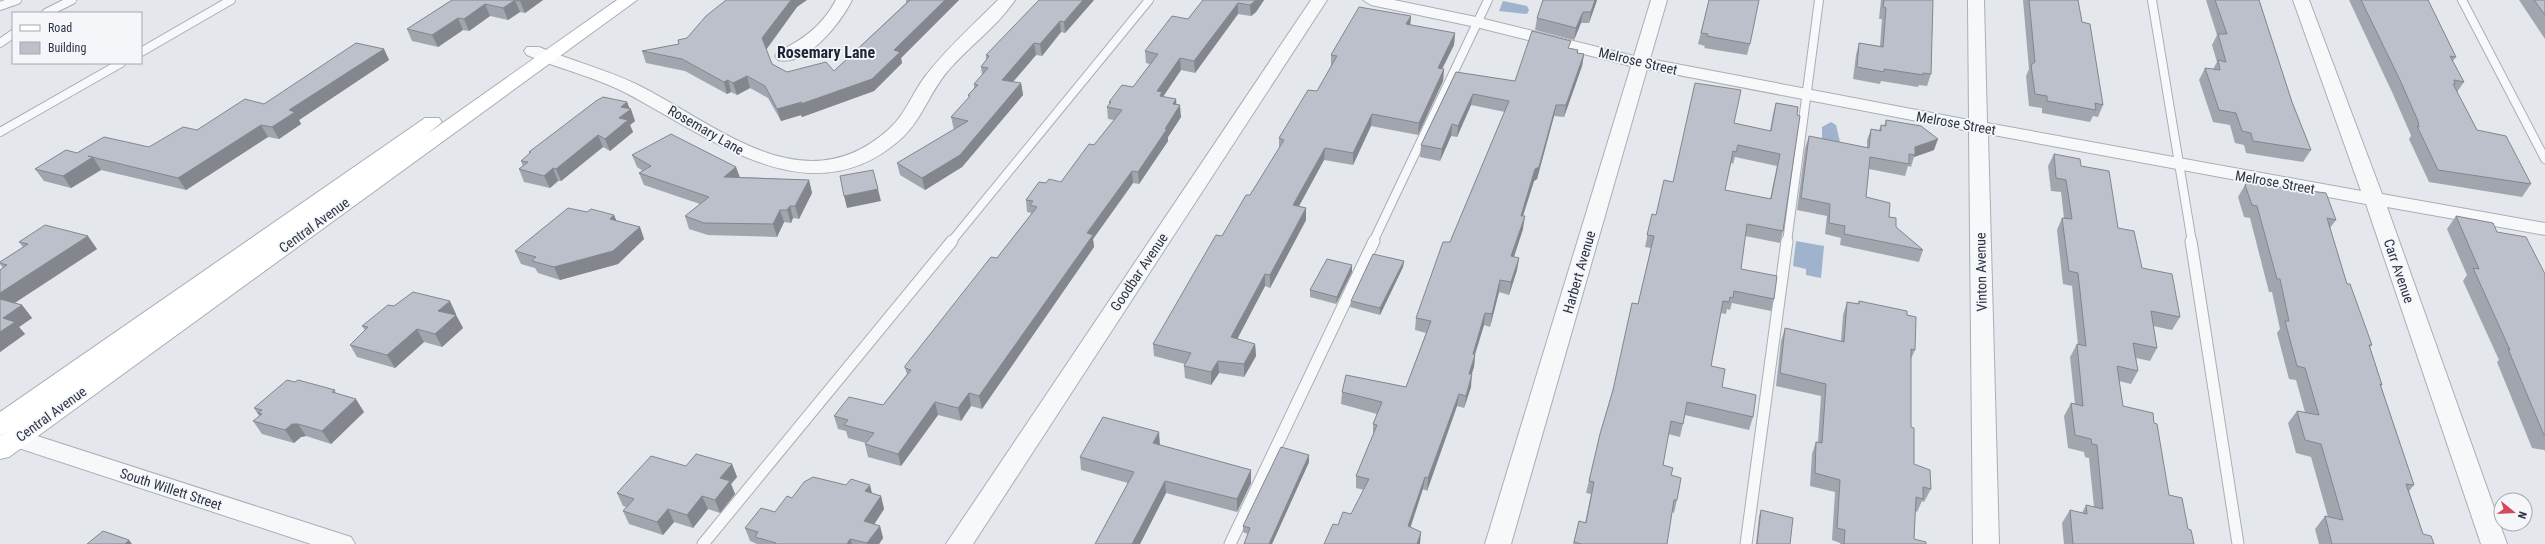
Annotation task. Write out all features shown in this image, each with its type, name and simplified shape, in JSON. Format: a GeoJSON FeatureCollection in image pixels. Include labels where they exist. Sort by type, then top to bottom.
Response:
{"type":"FeatureCollection","features":[{"type":"Feature","properties":{"kind":"main road","name":"Central Avenue"},"geometry":{"type":"LineString","coordinates":[[4,437],[316,223],[540,54],[605,0]]}},
{"type":"Feature","properties":{"kind":"main road","name":"Central Avenue"},"geometry":{"type":"LineString","coordinates":[[4,437],[296,217],[540,54],[628,0]]}},
{"type":"Feature","properties":{"kind":"street"},"geometry":{"type":"LineString","coordinates":[[784,56],[818,39],[834,21],[844,0]]}},
{"type":"Feature","properties":{"kind":"street","name":"Rosemary Lane"},"geometry":{"type":"LineString","coordinates":[[540,54],[630,88],[677,113],[723,142],[756,157],[795,168],[828,168],[867,155],[896,134],[932,80],[1007,0]]}},
{"type":"Feature","properties":{"kind":"street","name":"Goodbar Avenue"},"geometry":{"type":"LineString","coordinates":[[958,544],[1319,0]]}},
{"type":"Feature","properties":{"kind":"street","name":"Melrose Street"},"geometry":{"type":"LineString","coordinates":[[1371,0],[1476,22],[1641,63],[2180,165],[2545,229]]}},
{"type":"Feature","properties":{"kind":"street","name":"Harbert Avenue"},"geometry":{"type":"LineString","coordinates":[[1498,544],[1659,0]]}},
{"type":"Feature","properties":{"kind":"street","name":"Vinton Avenue"},"geometry":{"type":"LineString","coordinates":[[1976,0],[1986,544]]}},
{"type":"Feature","properties":{"kind":"street","name":"Carr Avenue"},"geometry":{"type":"LineString","coordinates":[[2301,0],[2374,199],[2494,544]]}},
{"type":"Feature","properties":{"kind":"street","name":"South Willett Street"},"geometry":{"type":"LineString","coordinates":[[4,437],[342,544]]}},
{"type":"Feature","properties":{"kind":"lane"},"geometry":{"type":"LineString","coordinates":[[0,6],[16,0]]}},
{"type":"Feature","properties":{"kind":"lane"},"geometry":{"type":"LineString","coordinates":[[48,12],[72,0]]}},
{"type":"Feature","properties":{"kind":"lane"},"geometry":{"type":"LineString","coordinates":[[142,51],[231,0]]}},
{"type":"Feature","properties":{"kind":"lane"},"geometry":{"type":"LineString","coordinates":[[703,544],[1149,0]]}},
{"type":"Feature","properties":{"kind":"lane"},"geometry":{"type":"LineString","coordinates":[[1230,544],[1476,22],[1488,0]]}},
{"type":"Feature","properties":{"kind":"lane"},"geometry":{"type":"LineString","coordinates":[[1746,544],[1819,0]]}},
{"type":"Feature","properties":{"kind":"lane"},"geometry":{"type":"LineString","coordinates":[[2152,0],[2180,165],[2238,544]]}},
{"type":"Feature","properties":{"kind":"lane"},"geometry":{"type":"LineString","coordinates":[[2462,0],[2545,159]]}},
{"type":"Feature","properties":{"kind":"lane"},"geometry":{"type":"LineString","coordinates":[[0,43],[12,35]]}},
{"type":"Feature","properties":{"kind":"lane"},"geometry":{"type":"LineString","coordinates":[[0,132],[119,64]]}},
{"type":"Feature","properties":{"kind":"lane"},"geometry":{"type":"LineString","coordinates":[[296,217],[316,223]]}},
{"type":"Feature","properties":{"kind":"water"},"geometry":{"type":"Polygon","coordinates":[[[1503,1],[1527,6],[1529,10],[1527,14],[1499,11],[1503,1]]]}},
{"type":"Feature","properties":{"kind":"water"},"geometry":{"type":"Polygon","coordinates":[[[1831,122],[1836,125],[1840,142],[1822,139],[1822,127],[1831,122]]]}},
{"type":"Feature","properties":{"kind":"water"},"geometry":{"type":"Polygon","coordinates":[[[1796,241],[1824,246],[1821,278],[1806,275],[1806,269],[1793,266],[1796,241]]]}},
{"type":"Feature","properties":{"kind":"building"},"geometry":{"type":"Polygon","coordinates":[[[452,0],[515,0],[503,8],[485,4],[464,19],[458,18],[432,35],[407,29],[452,0]]]}},
{"type":"Feature","properties":{"kind":"building"},"geometry":{"type":"Polygon","coordinates":[[[726,0],[791,0],[762,38],[772,64],[787,72],[826,62],[834,71],[910,0],[945,0],[894,50],[900,52],[872,79],[798,105],[802,102],[777,109],[765,86],[747,76],[733,83],[728,80],[724,82],[682,59],[642,51],[679,44],[678,40],[687,38],[706,16],[726,0]]]}},
{"type":"Feature","properties":{"kind":"building"},"geometry":{"type":"Polygon","coordinates":[[[1039,0],[1083,0],[1064,22],[1060,21],[1040,44],[1034,43],[1002,80],[1021,83],[960,155],[922,178],[897,163],[968,121],[951,117],[970,96],[968,95],[978,85],[974,84],[988,68],[981,67],[989,56],[986,55],[1039,0]]]}},
{"type":"Feature","properties":{"kind":"building"},"geometry":{"type":"Polygon","coordinates":[[[1203,0],[1256,0],[1250,5],[1238,3],[1194,61],[1180,58],[1157,91],[1162,92],[1160,96],[1176,99],[1173,104],[1180,105],[1165,129],[1167,129],[1138,172],[1132,171],[1087,233],[1093,235],[979,396],[969,393],[958,408],[935,402],[898,454],[865,444],[874,433],[844,425],[848,420],[834,416],[849,397],[883,405],[911,370],[905,368],[905,366],[991,257],[997,258],[1037,207],[1030,205],[1033,201],[1026,200],[1039,182],[1046,183],[1049,179],[1061,182],[1089,144],[1094,145],[1122,110],[1107,107],[1122,85],[1133,87],[1158,54],[1145,51],[1172,16],[1188,19],[1203,0]]]}},
{"type":"Feature","properties":{"kind":"building"},"geometry":{"type":"Polygon","coordinates":[[[1543,0],[1595,0],[1591,12],[1583,12],[1576,28],[1537,18],[1543,0]]]}},
{"type":"Feature","properties":{"kind":"building"},"geometry":{"type":"Polygon","coordinates":[[[1709,0],[1759,0],[1750,44],[1707,36],[1708,34],[1701,33],[1709,0]]]}},
{"type":"Feature","properties":{"kind":"building"},"geometry":{"type":"Polygon","coordinates":[[[1884,0],[1933,0],[1931,74],[1923,73],[1923,75],[1884,69],[1884,72],[1857,67],[1859,43],[1883,47],[1886,8],[1883,7],[1884,0]]]}},
{"type":"Feature","properties":{"kind":"building"},"geometry":{"type":"Polygon","coordinates":[[[2029,0],[2078,0],[2082,22],[2090,24],[2103,105],[2095,103],[2096,110],[2047,101],[2047,96],[2035,94],[2031,65],[2035,62],[2029,0]]]}},
{"type":"Feature","properties":{"kind":"building"},"geometry":{"type":"Polygon","coordinates":[[[2215,0],[2259,0],[2292,102],[2311,150],[2253,141],[2251,133],[2242,131],[2236,113],[2219,110],[2205,68],[2220,70],[2218,60],[2226,62],[2218,34],[2227,34],[2215,0]]]}},
{"type":"Feature","properties":{"kind":"building"},"geometry":{"type":"Polygon","coordinates":[[[2361,0],[2428,0],[2456,57],[2450,56],[2464,82],[2454,80],[2455,84],[2453,84],[2477,130],[2506,136],[2531,184],[2438,170],[2417,126],[2419,127],[2418,121],[2400,80],[2361,0]]]}},
{"type":"Feature","properties":{"kind":"building"},"geometry":{"type":"Polygon","coordinates":[[[2534,0],[2545,0],[2545,15],[2534,0]]]}},
{"type":"Feature","properties":{"kind":"building"},"geometry":{"type":"Polygon","coordinates":[[[1359,7],[1411,16],[1406,24],[1455,33],[1438,68],[1444,69],[1419,123],[1372,114],[1353,153],[1325,148],[1293,205],[1306,208],[1270,275],[1265,274],[1231,337],[1255,344],[1244,364],[1218,361],[1211,372],[1184,366],[1191,353],[1153,344],[1216,235],[1222,236],[1246,195],[1250,195],[1284,140],[1279,138],[1308,90],[1317,91],[1337,56],[1331,55],[1359,7]]]}},
{"type":"Feature","properties":{"kind":"building"},"geometry":{"type":"Polygon","coordinates":[[[1532,31],[1571,41],[1568,48],[1578,50],[1577,53],[1584,54],[1566,105],[1556,105],[1539,167],[1535,169],[1521,216],[1525,216],[1511,256],[1519,258],[1511,282],[1500,280],[1492,314],[1485,313],[1473,354],[1475,355],[1469,374],[1472,374],[1466,396],[1459,394],[1428,478],[1425,477],[1408,526],[1421,532],[1417,544],[1324,544],[1333,524],[1338,525],[1343,512],[1351,514],[1369,479],[1356,476],[1377,425],[1373,424],[1382,402],[1342,392],[1346,375],[1406,387],[1431,321],[1416,318],[1443,242],[1450,242],[1509,101],[1473,94],[1458,126],[1452,124],[1442,149],[1421,145],[1456,72],[1515,81],[1532,31]]]}},
{"type":"Feature","properties":{"kind":"building"},"geometry":{"type":"Polygon","coordinates":[[[356,43],[384,49],[289,110],[295,112],[272,127],[261,125],[178,178],[93,157],[63,176],[35,169],[66,150],[77,153],[104,137],[149,147],[183,127],[197,130],[245,99],[264,104],[356,43]]]}},
{"type":"Feature","properties":{"kind":"building"},"geometry":{"type":"Polygon","coordinates":[[[1695,83],[1741,90],[1734,123],[1771,131],[1776,103],[1798,107],[1797,115],[1800,116],[1783,231],[1747,224],[1741,269],[1777,276],[1774,299],[1734,291],[1733,298],[1730,297],[1729,302],[1723,301],[1711,366],[1725,369],[1722,387],[1756,395],[1753,417],[1687,402],[1683,424],[1671,421],[1663,465],[1673,468],[1671,475],[1681,478],[1677,500],[1674,500],[1667,544],[1581,544],[1574,542],[1579,521],[1586,523],[1594,482],[1589,481],[1600,434],[1613,390],[1632,303],[1638,304],[1654,236],[1647,235],[1652,214],[1656,215],[1664,180],[1673,182],[1695,83]],[[1738,145],[1736,152],[1733,151],[1725,190],[1771,199],[1780,154],[1738,145]]]}},
{"type":"Feature","properties":{"kind":"building"},"geometry":{"type":"Polygon","coordinates":[[[603,97],[627,102],[621,107],[631,109],[619,118],[628,120],[605,139],[598,135],[556,169],[553,168],[544,176],[519,169],[528,162],[521,161],[531,152],[529,152],[603,97]]]}},
{"type":"Feature","properties":{"kind":"building"},"geometry":{"type":"Polygon","coordinates":[[[1886,120],[1921,126],[1938,139],[1915,147],[1915,155],[1909,154],[1909,164],[1870,157],[1866,197],[1890,203],[1889,217],[1896,218],[1896,227],[1923,250],[1844,234],[1845,226],[1829,223],[1830,204],[1801,198],[1809,136],[1869,148],[1871,129],[1881,131],[1881,125],[1886,126],[1886,120]]]}},
{"type":"Feature","properties":{"kind":"building"},"geometry":{"type":"Polygon","coordinates":[[[671,134],[736,167],[724,177],[809,180],[795,206],[790,206],[787,210],[780,210],[773,224],[704,223],[685,216],[709,197],[639,173],[651,166],[632,155],[671,134]]]}},
{"type":"Feature","properties":{"kind":"building"},"geometry":{"type":"Polygon","coordinates":[[[2054,154],[2080,159],[2081,166],[2109,171],[2118,228],[2134,231],[2142,268],[2172,274],[2180,317],[2151,311],[2157,348],[2133,343],[2138,371],[2117,366],[2123,406],[2153,413],[2154,423],[2157,424],[2169,495],[2182,498],[2188,529],[2191,530],[2194,544],[2073,544],[2070,510],[2087,514],[2086,505],[2103,509],[2097,445],[2092,444],[2091,439],[2075,435],[2071,403],[2083,406],[2077,344],[2086,346],[2078,273],[2069,271],[2062,218],[2072,219],[2066,180],[2056,178],[2054,154]]]}},
{"type":"Feature","properties":{"kind":"building"},"geometry":{"type":"Polygon","coordinates":[[[873,170],[878,189],[844,196],[840,176],[873,170]]]}},
{"type":"Feature","properties":{"kind":"building"},"geometry":{"type":"Polygon","coordinates":[[[2247,183],[2326,193],[2336,220],[2327,218],[2347,284],[2350,284],[2372,345],[2369,345],[2382,385],[2380,384],[2414,485],[2406,484],[2423,534],[2431,536],[2434,544],[2332,544],[2325,516],[2343,520],[2321,444],[2305,440],[2297,411],[2319,415],[2305,368],[2297,366],[2285,321],[2289,321],[2280,279],[2277,279],[2257,206],[2252,205],[2245,185],[2247,183]]]}},
{"type":"Feature","properties":{"kind":"building"},"geometry":{"type":"Polygon","coordinates":[[[568,208],[587,212],[591,209],[614,215],[610,219],[640,227],[613,251],[554,267],[532,261],[536,257],[515,251],[568,208]]]}},
{"type":"Feature","properties":{"kind":"building"},"geometry":{"type":"Polygon","coordinates":[[[2456,216],[2493,223],[2497,232],[2526,237],[2545,274],[2545,435],[2508,349],[2510,350],[2473,268],[2479,269],[2456,216]]]}},
{"type":"Feature","properties":{"kind":"building"},"geometry":{"type":"Polygon","coordinates":[[[45,225],[88,236],[0,293],[0,270],[7,265],[0,262],[28,244],[19,242],[45,225]]]}},
{"type":"Feature","properties":{"kind":"building"},"geometry":{"type":"Polygon","coordinates":[[[1373,254],[1404,261],[1380,308],[1351,301],[1373,254]]]}},
{"type":"Feature","properties":{"kind":"building"},"geometry":{"type":"Polygon","coordinates":[[[1327,259],[1352,265],[1337,297],[1310,290],[1327,259]]]}},
{"type":"Feature","properties":{"kind":"building"},"geometry":{"type":"Polygon","coordinates":[[[413,292],[450,301],[438,311],[456,315],[435,334],[417,329],[387,355],[350,345],[368,327],[362,326],[388,305],[394,306],[413,292]]]}},
{"type":"Feature","properties":{"kind":"building"},"geometry":{"type":"Polygon","coordinates":[[[0,299],[22,305],[3,318],[15,322],[0,332],[0,299]]]}},
{"type":"Feature","properties":{"kind":"building"},"geometry":{"type":"Polygon","coordinates":[[[1859,301],[1907,311],[1907,315],[1916,317],[1915,350],[1911,349],[1911,427],[1914,428],[1914,464],[1930,470],[1931,489],[1923,487],[1923,499],[1916,497],[1914,539],[1926,542],[1926,544],[1844,544],[1845,530],[1837,528],[1840,480],[1815,473],[1816,442],[1822,443],[1826,384],[1780,373],[1785,328],[1844,342],[1847,302],[1859,304],[1859,301]]]}},
{"type":"Feature","properties":{"kind":"building"},"geometry":{"type":"Polygon","coordinates":[[[287,380],[295,382],[298,380],[335,390],[332,392],[356,399],[322,431],[298,424],[292,424],[285,430],[253,421],[262,414],[258,413],[262,410],[254,408],[287,380]]]}},
{"type":"Feature","properties":{"kind":"building"},"geometry":{"type":"Polygon","coordinates":[[[1103,417],[1159,432],[1153,443],[1251,470],[1237,499],[1165,481],[1132,544],[1095,544],[1134,472],[1080,457],[1103,417]]]}},
{"type":"Feature","properties":{"kind":"building"},"geometry":{"type":"Polygon","coordinates":[[[1281,447],[1309,455],[1269,544],[1244,544],[1250,528],[1243,526],[1281,447]]]}},
{"type":"Feature","properties":{"kind":"building"},"geometry":{"type":"Polygon","coordinates":[[[696,454],[732,464],[720,478],[730,481],[715,500],[702,496],[687,515],[668,509],[657,522],[623,511],[634,499],[617,493],[651,456],[686,466],[696,454]]]}},
{"type":"Feature","properties":{"kind":"building"},"geometry":{"type":"Polygon","coordinates":[[[813,477],[846,485],[851,479],[870,485],[865,491],[881,496],[864,521],[880,526],[867,543],[850,539],[847,544],[776,544],[755,537],[758,532],[745,528],[761,508],[775,512],[787,496],[792,498],[804,482],[813,477]]]}},
{"type":"Feature","properties":{"kind":"building"},"geometry":{"type":"Polygon","coordinates":[[[1761,510],[1793,518],[1790,544],[1757,544],[1761,510]]]}},
{"type":"Feature","properties":{"kind":"building"},"geometry":{"type":"Polygon","coordinates":[[[103,531],[129,540],[125,544],[87,544],[103,531]]]}},
{"type":"Feature","properties":{"kind":"district","name":"Rosemary Lane"},"geometry":{"type":"Point","coordinates":[826,52]}}]}
